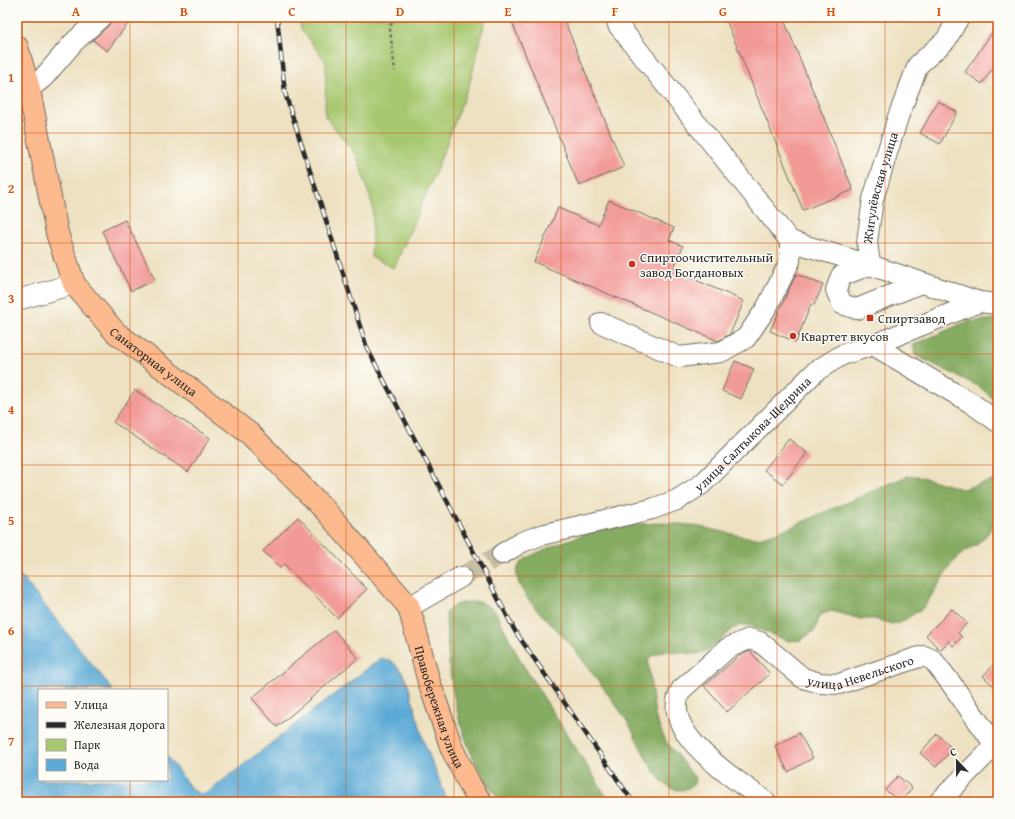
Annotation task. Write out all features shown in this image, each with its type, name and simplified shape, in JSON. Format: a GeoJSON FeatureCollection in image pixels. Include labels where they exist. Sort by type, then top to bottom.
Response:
{"type":"FeatureCollection","features":[{"type":"Feature","properties":{"kind":"main road","name":"Санаторная улица"},"geometry":{"type":"LineString","coordinates":[[17,47],[29,89],[57,233],[74,284],[115,332],[250,434],[324,509],[409,607]]}},
{"type":"Feature","properties":{"kind":"main road","name":"Правобережная улица"},"geometry":{"type":"LineString","coordinates":[[409,607],[429,682],[452,749],[471,787],[481,802]]}},
{"type":"Feature","properties":{"kind":"street"},"geometry":{"type":"LineString","coordinates":[[29,89],[43,78],[74,43],[101,17]]}},
{"type":"Feature","properties":{"kind":"street","name":"Жигулёвская улица"},"geometry":{"type":"LineString","coordinates":[[870,264],[867,242],[873,199],[898,117],[918,65],[946,40],[959,17]]}},
{"type":"Feature","properties":{"kind":"street"},"geometry":{"type":"LineString","coordinates":[[618,26],[790,242],[870,264],[921,283],[988,303]]}},
{"type":"Feature","properties":{"kind":"street"},"geometry":{"type":"LineString","coordinates":[[601,323],[679,357],[722,352],[746,338],[767,307],[790,261],[790,242]]}},
{"type":"Feature","properties":{"kind":"street"},"geometry":{"type":"LineString","coordinates":[[870,264],[841,276],[836,290],[842,304],[857,309],[921,283]]}},
{"type":"Feature","properties":{"kind":"street"},"geometry":{"type":"LineString","coordinates":[[17,300],[74,284]]}},
{"type":"Feature","properties":{"kind":"street","name":"улица Салтыкова-Щедрина"},"geometry":{"type":"LineString","coordinates":[[502,554],[522,542],[541,535],[652,509],[677,500],[702,484],[816,371],[842,355],[988,303]]}},
{"type":"Feature","properties":{"kind":"street"},"geometry":{"type":"LineString","coordinates":[[873,345],[971,403],[998,422]]}},
{"type":"Feature","properties":{"kind":"street"},"geometry":{"type":"LineString","coordinates":[[409,607],[461,578]]}},
{"type":"Feature","properties":{"kind":"street","name":"улица Невельского"},"geometry":{"type":"LineString","coordinates":[[766,802],[709,759],[682,728],[676,708],[676,699],[681,690],[728,648],[749,639],[760,642],[803,678],[820,683],[839,684],[924,656],[933,660],[997,747]]}},
{"type":"Feature","properties":{"kind":"street"},"geometry":{"type":"LineString","coordinates":[[939,802],[997,747]]}},
{"type":"Feature","properties":{"kind":"path"},"geometry":{"type":"LineString","coordinates":[[393,17],[390,28],[395,71]]}},
{"type":"Feature","properties":{"kind":"green space"},"geometry":{"type":"Polygon","coordinates":[[[299,17],[486,17],[470,82],[438,166],[394,268],[371,257],[373,207],[357,156],[325,116],[326,62],[301,29],[299,17]]]}},
{"type":"Feature","properties":{"kind":"green space"},"geometry":{"type":"Polygon","coordinates":[[[998,319],[998,403],[980,387],[915,355],[913,345],[966,322],[998,319]]]}},
{"type":"Feature","properties":{"kind":"green space"},"geometry":{"type":"Polygon","coordinates":[[[907,476],[918,476],[962,489],[998,479],[998,512],[989,532],[978,544],[964,552],[951,565],[924,607],[900,623],[892,624],[875,619],[861,619],[831,611],[820,615],[815,630],[801,640],[788,641],[749,625],[740,625],[732,629],[711,649],[704,652],[697,654],[664,651],[652,656],[648,661],[655,716],[665,740],[695,778],[694,784],[682,790],[672,788],[662,781],[645,756],[627,721],[615,704],[571,645],[530,602],[518,581],[517,571],[521,563],[526,558],[582,535],[600,530],[638,524],[657,523],[695,526],[758,538],[796,525],[907,476]]]}},
{"type":"Feature","properties":{"kind":"green space"},"geometry":{"type":"Polygon","coordinates":[[[481,602],[495,611],[523,665],[610,802],[500,802],[482,775],[471,753],[458,715],[450,674],[446,613],[457,604],[481,602]]]}},
{"type":"Feature","properties":{"kind":"water"},"geometry":{"type":"Polygon","coordinates":[[[17,571],[112,689],[38,689],[38,781],[168,781],[168,757],[192,790],[201,794],[207,793],[381,658],[392,661],[402,672],[408,684],[424,742],[448,802],[17,802],[17,571]]]}},
{"type":"Feature","properties":{"kind":"building"},"geometry":{"type":"Polygon","coordinates":[[[112,17],[133,17],[107,51],[93,40],[109,25],[112,17]]]}},
{"type":"Feature","properties":{"kind":"building"},"geometry":{"type":"Polygon","coordinates":[[[510,17],[563,17],[624,167],[579,186],[510,17]]]}},
{"type":"Feature","properties":{"kind":"building"},"geometry":{"type":"Polygon","coordinates":[[[725,17],[783,17],[853,190],[803,210],[725,17]]]}},
{"type":"Feature","properties":{"kind":"building"},"geometry":{"type":"Polygon","coordinates":[[[998,24],[998,60],[982,84],[965,72],[998,24]]]}},
{"type":"Feature","properties":{"kind":"building"},"geometry":{"type":"Polygon","coordinates":[[[938,101],[957,112],[940,144],[920,133],[938,101]]]}},
{"type":"Feature","properties":{"kind":"building"},"geometry":{"type":"Polygon","coordinates":[[[609,200],[674,228],[669,240],[683,246],[673,270],[744,301],[730,334],[718,341],[534,262],[558,208],[598,225],[609,200]]]}},
{"type":"Feature","properties":{"kind":"building"},"geometry":{"type":"Polygon","coordinates":[[[125,220],[155,280],[131,291],[102,231],[125,220]]]}},
{"type":"Feature","properties":{"kind":"building"},"geometry":{"type":"Polygon","coordinates":[[[796,274],[823,285],[814,305],[811,304],[796,342],[770,331],[796,274]]]}},
{"type":"Feature","properties":{"kind":"building"},"geometry":{"type":"Polygon","coordinates":[[[735,361],[754,369],[741,399],[722,391],[735,361]]]}},
{"type":"Feature","properties":{"kind":"building"},"geometry":{"type":"Polygon","coordinates":[[[135,390],[210,438],[188,472],[113,422],[135,390]]]}},
{"type":"Feature","properties":{"kind":"building"},"geometry":{"type":"Polygon","coordinates":[[[789,439],[807,453],[783,484],[764,470],[789,439]]]}},
{"type":"Feature","properties":{"kind":"building"},"geometry":{"type":"Polygon","coordinates":[[[298,517],[367,589],[337,618],[284,564],[280,568],[263,551],[298,517]]]}},
{"type":"Feature","properties":{"kind":"building"},"geometry":{"type":"Polygon","coordinates":[[[952,609],[967,623],[958,633],[962,637],[953,646],[949,641],[940,650],[926,635],[952,609]]]}},
{"type":"Feature","properties":{"kind":"building"},"geometry":{"type":"Polygon","coordinates":[[[334,630],[358,658],[277,727],[252,698],[334,630]]]}},
{"type":"Feature","properties":{"kind":"building"},"geometry":{"type":"Polygon","coordinates":[[[750,651],[770,674],[727,712],[704,686],[739,656],[750,651]]]}},
{"type":"Feature","properties":{"kind":"building"},"geometry":{"type":"Polygon","coordinates":[[[998,660],[998,690],[983,676],[998,660]]]}},
{"type":"Feature","properties":{"kind":"building"},"geometry":{"type":"Polygon","coordinates":[[[799,733],[813,758],[788,772],[775,746],[799,733]]]}},
{"type":"Feature","properties":{"kind":"building"},"geometry":{"type":"Polygon","coordinates":[[[937,734],[953,749],[936,767],[920,753],[937,734]]]}},
{"type":"Feature","properties":{"kind":"building"},"geometry":{"type":"Polygon","coordinates":[[[898,776],[912,788],[900,802],[885,790],[898,776]]]}},
{"type":"Feature","properties":{"kind":"tunnel"},"geometry":{"type":"LineString","coordinates":[[461,577],[502,554]]}},
{"type":"Feature","properties":{"kind":"railway"},"geometry":{"type":"LineString","coordinates":[[277,17],[285,93],[367,348],[515,631],[633,802]]}},
{"type":"Feature","properties":{"kind":"place","name":"Спиртоочистительный завод Богдановых"},"geometry":{"type":"Point","coordinates":[632,264]}},
{"type":"Feature","properties":{"kind":"place","name":"Спиртзавод"},"geometry":{"type":"Point","coordinates":[870,318]}},
{"type":"Feature","properties":{"kind":"place","name":"Квартет вкусов"},"geometry":{"type":"Point","coordinates":[793,336]}}]}
